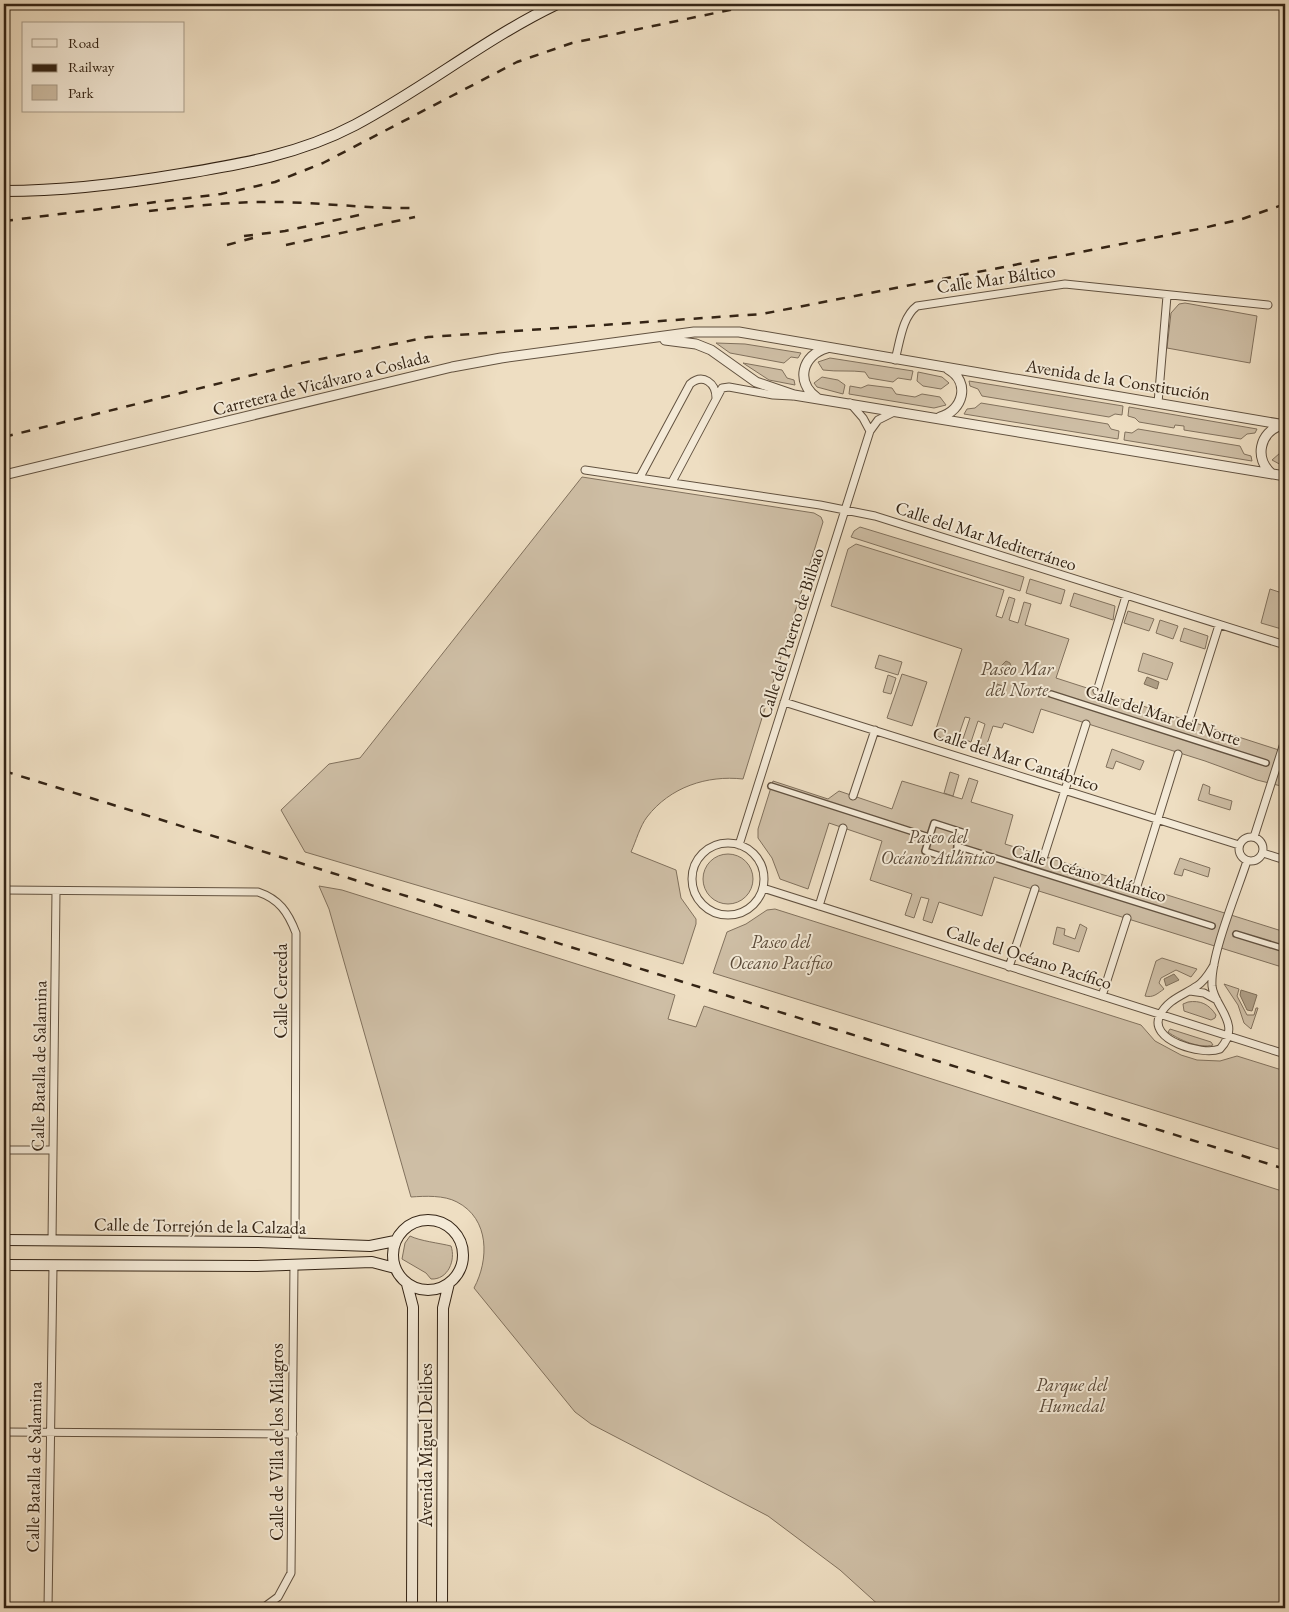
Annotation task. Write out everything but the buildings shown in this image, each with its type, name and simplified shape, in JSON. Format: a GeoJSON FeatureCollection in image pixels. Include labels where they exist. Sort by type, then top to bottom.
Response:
{"type":"FeatureCollection","features":[{"type":"Feature","properties":{"kind":"main road"},"geometry":{"type":"LineString","coordinates":[[4,191],[61,190],[129,183],[257,162],[311,144],[356,124],[506,31],[557,4]]}},
{"type":"Feature","properties":{"kind":"main road"},"geometry":{"type":"LineString","coordinates":[[422,1220],[433,1220],[449,1228],[460,1241],[463,1253],[459,1270],[449,1283],[432,1290],[424,1290],[407,1284],[395,1268],[392,1254],[395,1241],[402,1231],[411,1224],[422,1220]]}},
{"type":"Feature","properties":{"kind":"main road","name":"Calle de Torrejón de la Calzada"},"geometry":{"type":"LineString","coordinates":[[4,1240],[295,1243],[370,1246],[395,1241]]}},
{"type":"Feature","properties":{"kind":"main road","name":"Calle de Torrejón de la Calzada"},"geometry":{"type":"LineString","coordinates":[[4,1265],[372,1262],[395,1268]]}},
{"type":"Feature","properties":{"kind":"main road","name":"Avenida Miguel Delibes"},"geometry":{"type":"LineString","coordinates":[[442,1608],[443,1308],[449,1283]]}},
{"type":"Feature","properties":{"kind":"main road","name":"Avenida Miguel Delibes"},"geometry":{"type":"LineString","coordinates":[[407,1284],[412,1307],[412,1608]]}},
{"type":"Feature","properties":{"kind":"street","name":"Calle Mar Báltico"},"geometry":{"type":"LineString","coordinates":[[895,360],[909,313],[921,305],[1065,284],[1268,305]]}},
{"type":"Feature","properties":{"kind":"street"},"geometry":{"type":"LineString","coordinates":[[1158,403],[1167,296]]}},
{"type":"Feature","properties":{"kind":"street","name":"Avenida de la Constitución"},"geometry":{"type":"LineString","coordinates":[[650,340],[694,332],[732,332],[1285,425]]}},
{"type":"Feature","properties":{"kind":"street"},"geometry":{"type":"LineString","coordinates":[[650,340],[703,346],[723,357],[760,384],[794,395],[1285,476]]}},
{"type":"Feature","properties":{"kind":"street","name":"Carretera de Vicálvaro a Coslada"},"geometry":{"type":"LineString","coordinates":[[4,475],[452,368],[501,358],[650,340]]}},
{"type":"Feature","properties":{"kind":"street"},"geometry":{"type":"LineString","coordinates":[[819,399],[808,389],[804,370],[810,357],[830,347]]}},
{"type":"Feature","properties":{"kind":"street"},"geometry":{"type":"LineString","coordinates":[[938,418],[954,411],[962,396],[960,382],[946,368]]}},
{"type":"Feature","properties":{"kind":"street"},"geometry":{"type":"LineString","coordinates":[[640,478],[692,382],[701,379],[710,382],[715,388],[716,398]]}},
{"type":"Feature","properties":{"kind":"street"},"geometry":{"type":"LineString","coordinates":[[672,482],[721,389],[728,387],[779,396],[794,395]]}},
{"type":"Feature","properties":{"kind":"street"},"geometry":{"type":"LineString","coordinates":[[850,404],[863,418],[870,431],[882,417],[897,411]]}},
{"type":"Feature","properties":{"kind":"street","name":"Avenida de la Constitución"},"geometry":{"type":"LineString","coordinates":[[1272,474],[1262,462],[1261,446],[1270,431],[1285,425]]}},
{"type":"Feature","properties":{"kind":"street","name":"Calle del Puerto de Bilbao"},"geometry":{"type":"LineString","coordinates":[[739,845],[870,431]]}},
{"type":"Feature","properties":{"kind":"street","name":"Calle del Mar Mediterráneo"},"geometry":{"type":"LineString","coordinates":[[585,470],[672,482],[875,516],[1285,645]]}},
{"type":"Feature","properties":{"kind":"street"},"geometry":{"type":"LineString","coordinates":[[1097,691],[1126,596]]}},
{"type":"Feature","properties":{"kind":"street"},"geometry":{"type":"LineString","coordinates":[[1189,720],[1219,625]]}},
{"type":"Feature","properties":{"kind":"street","name":"Calle del Mar del Norte"},"geometry":{"type":"LineString","coordinates":[[1051,694],[1266,763]]}},
{"type":"Feature","properties":{"kind":"street","name":"Calle del Mar Cantábrico"},"geometry":{"type":"LineString","coordinates":[[784,702],[1239,845]]}},
{"type":"Feature","properties":{"kind":"street"},"geometry":{"type":"LineString","coordinates":[[1044,856],[1086,724]]}},
{"type":"Feature","properties":{"kind":"street"},"geometry":{"type":"LineString","coordinates":[[854,796],[875,730]]}},
{"type":"Feature","properties":{"kind":"street"},"geometry":{"type":"LineString","coordinates":[[1254,837],[1285,740]]}},
{"type":"Feature","properties":{"kind":"street"},"geometry":{"type":"LineString","coordinates":[[1137,886],[1178,754]]}},
{"type":"Feature","properties":{"kind":"street"},"geometry":{"type":"LineString","coordinates":[[771,786],[929,837]]}},
{"type":"Feature","properties":{"kind":"street"},"geometry":{"type":"LineString","coordinates":[[934,824],[962,832],[953,860],[925,852],[929,837],[934,824]]}},
{"type":"Feature","properties":{"kind":"street"},"geometry":{"type":"LineString","coordinates":[[819,906],[843,828]]}},
{"type":"Feature","properties":{"kind":"street"},"geometry":{"type":"LineString","coordinates":[[1254,837],[1261,841],[1263,853],[1255,860],[1247,861],[1240,856],[1239,845],[1243,839],[1254,837]]}},
{"type":"Feature","properties":{"kind":"street"},"geometry":{"type":"LineString","coordinates":[[718,844],[739,845],[751,851],[760,862],[764,875],[763,888],[756,903],[750,908],[734,915],[718,914],[698,900],[692,876],[701,856],[718,844]]}},
{"type":"Feature","properties":{"kind":"street","name":"Calle Océano Atlántico"},"geometry":{"type":"LineString","coordinates":[[957,846],[1212,926]]}},
{"type":"Feature","properties":{"kind":"street"},"geometry":{"type":"LineString","coordinates":[[1263,853],[1285,860]]}},
{"type":"Feature","properties":{"kind":"street"},"geometry":{"type":"LineString","coordinates":[[1214,965],[1201,983],[1174,999],[1160,1014],[1158,1023],[1160,1031],[1174,1042],[1205,1052],[1215,1051],[1222,1047],[1226,1036],[1227,1019],[1212,987],[1214,965],[1247,861]]}},
{"type":"Feature","properties":{"kind":"street","name":"Calle del Océano Pacífico"},"geometry":{"type":"LineString","coordinates":[[763,888],[1285,1054]]}},
{"type":"Feature","properties":{"kind":"street"},"geometry":{"type":"LineString","coordinates":[[1009,967],[1035,889]]}},
{"type":"Feature","properties":{"kind":"street","name":"Calle Cerceda"},"geometry":{"type":"LineString","coordinates":[[4,890],[258,892],[271,896],[282,906],[291,919],[296,933],[295,1243]]}},
{"type":"Feature","properties":{"kind":"street","name":"Calle Batalla de Salamina"},"geometry":{"type":"LineString","coordinates":[[52,1241],[56,891]]}},
{"type":"Feature","properties":{"kind":"street"},"geometry":{"type":"LineString","coordinates":[[1102,996],[1127,918]]}},
{"type":"Feature","properties":{"kind":"street"},"geometry":{"type":"LineString","coordinates":[[1236,934],[1285,949]]}},
{"type":"Feature","properties":{"kind":"street"},"geometry":{"type":"LineString","coordinates":[[1189,991],[1204,992],[1218,1000]]}},
{"type":"Feature","properties":{"kind":"street"},"geometry":{"type":"LineString","coordinates":[[4,1150],[52,1150]]}},
{"type":"Feature","properties":{"kind":"street","name":"Calle de Villa de los Milagros"},"geometry":{"type":"LineString","coordinates":[[263,1608],[278,1597],[286,1586],[291,1572],[294,1264]]}},
{"type":"Feature","properties":{"kind":"street","name":"Calle Batalla de Salamina"},"geometry":{"type":"LineString","coordinates":[[48,1608],[53,1266]]}},
{"type":"Feature","properties":{"kind":"street"},"geometry":{"type":"LineString","coordinates":[[4,1432],[293,1434]]}},
{"type":"Feature","properties":{"kind":"green space"},"geometry":{"type":"Polygon","coordinates":[[[1185,303],[1257,316],[1250,363],[1167,348],[1171,313],[1179,304],[1185,303]]]}},
{"type":"Feature","properties":{"kind":"green space"},"geometry":{"type":"Polygon","coordinates":[[[716,343],[745,344],[801,353],[798,358],[791,357],[784,363],[730,353],[716,343]]]}},
{"type":"Feature","properties":{"kind":"green space"},"geometry":{"type":"Polygon","coordinates":[[[830,358],[913,371],[911,380],[898,378],[893,382],[869,378],[865,372],[823,370],[818,362],[830,358]]]}},
{"type":"Feature","properties":{"kind":"green space"},"geometry":{"type":"Polygon","coordinates":[[[743,363],[782,370],[787,378],[794,380],[795,385],[769,380],[743,363]]]}},
{"type":"Feature","properties":{"kind":"green space"},"geometry":{"type":"Polygon","coordinates":[[[918,372],[942,377],[949,383],[941,389],[923,386],[917,381],[918,372]]]}},
{"type":"Feature","properties":{"kind":"green space"},"geometry":{"type":"Polygon","coordinates":[[[822,377],[838,380],[845,385],[843,394],[817,387],[814,383],[822,377]]]}},
{"type":"Feature","properties":{"kind":"green space"},"geometry":{"type":"Polygon","coordinates":[[[969,381],[1123,406],[1122,415],[1115,414],[1109,417],[982,396],[978,389],[970,386],[969,381]]]}},
{"type":"Feature","properties":{"kind":"green space"},"geometry":{"type":"Polygon","coordinates":[[[868,385],[892,388],[896,394],[915,397],[922,394],[940,397],[946,405],[934,408],[849,394],[850,386],[861,388],[868,385]]]}},
{"type":"Feature","properties":{"kind":"green space"},"geometry":{"type":"Polygon","coordinates":[[[981,403],[1108,424],[1111,429],[1119,431],[1118,439],[964,414],[967,409],[975,408],[981,403]]]}},
{"type":"Feature","properties":{"kind":"green space"},"geometry":{"type":"Polygon","coordinates":[[[1129,407],[1257,429],[1255,433],[1247,434],[1241,439],[1184,430],[1184,426],[1175,425],[1174,428],[1139,422],[1135,418],[1128,416],[1129,407]]]}},
{"type":"Feature","properties":{"kind":"green space"},"geometry":{"type":"Polygon","coordinates":[[[1138,429],[1240,446],[1244,454],[1251,456],[1252,461],[1124,440],[1125,432],[1132,433],[1138,429]]]}},
{"type":"Feature","properties":{"kind":"green space"},"geometry":{"type":"Polygon","coordinates":[[[1280,453],[1285,454],[1285,467],[1272,460],[1280,453]]]}},
{"type":"Feature","properties":{"kind":"green space"},"geometry":{"type":"Polygon","coordinates":[[[582,477],[814,513],[821,517],[823,522],[743,779],[729,778],[703,781],[690,785],[667,798],[647,817],[631,852],[676,870],[681,898],[696,919],[683,964],[305,852],[281,810],[329,764],[360,758],[582,477]]]}},
{"type":"Feature","properties":{"kind":"green space"},"geometry":{"type":"Polygon","coordinates":[[[860,527],[1024,577],[1020,591],[851,537],[854,531],[860,527]]]}},
{"type":"Feature","properties":{"kind":"green space","name":"Paseo Mar del Norte"},"geometry":{"type":"Polygon","coordinates":[[[856,544],[1004,590],[996,616],[1002,618],[1009,597],[1015,599],[1009,620],[1018,623],[1024,602],[1031,604],[1025,625],[1069,639],[1056,678],[1285,752],[1285,787],[1257,780],[1205,761],[1041,709],[1033,733],[1004,723],[1002,728],[993,726],[986,747],[979,744],[985,724],[978,721],[971,742],[963,739],[970,718],[965,717],[956,743],[934,735],[962,649],[831,606],[848,549],[856,544]]]}},
{"type":"Feature","properties":{"kind":"green space"},"geometry":{"type":"Polygon","coordinates":[[[1030,579],[1065,590],[1061,604],[1026,593],[1030,579]]]}},
{"type":"Feature","properties":{"kind":"green space"},"geometry":{"type":"Polygon","coordinates":[[[1270,589],[1285,594],[1285,630],[1261,623],[1270,589]]]}},
{"type":"Feature","properties":{"kind":"green space"},"geometry":{"type":"Polygon","coordinates":[[[1074,593],[1115,606],[1113,620],[1070,606],[1074,593]]]}},
{"type":"Feature","properties":{"kind":"green space"},"geometry":{"type":"Polygon","coordinates":[[[1128,611],[1154,619],[1149,631],[1124,623],[1128,611]]]}},
{"type":"Feature","properties":{"kind":"green space"},"geometry":{"type":"Polygon","coordinates":[[[1160,620],[1178,626],[1173,639],[1156,633],[1160,620]]]}},
{"type":"Feature","properties":{"kind":"green space"},"geometry":{"type":"Polygon","coordinates":[[[1184,628],[1208,636],[1205,649],[1180,641],[1184,628]]]}},
{"type":"Feature","properties":{"kind":"green space"},"geometry":{"type":"Polygon","coordinates":[[[1143,653],[1173,663],[1167,680],[1138,671],[1143,653]]]}},
{"type":"Feature","properties":{"kind":"green space"},"geometry":{"type":"Polygon","coordinates":[[[879,655],[902,662],[898,675],[875,668],[879,655]]]}},
{"type":"Feature","properties":{"kind":"green space"},"geometry":{"type":"Polygon","coordinates":[[[902,674],[927,682],[912,726],[887,718],[902,674]]]}},
{"type":"Feature","properties":{"kind":"green space"},"geometry":{"type":"Polygon","coordinates":[[[888,675],[896,678],[891,694],[883,692],[888,675]]]}},
{"type":"Feature","properties":{"kind":"green space"},"geometry":{"type":"Polygon","coordinates":[[[1112,749],[1144,761],[1140,770],[1116,761],[1113,769],[1106,767],[1112,749]]]}},
{"type":"Feature","properties":{"kind":"green space"},"geometry":{"type":"Polygon","coordinates":[[[950,772],[959,775],[953,796],[944,793],[950,772]]]}},
{"type":"Feature","properties":{"kind":"green space","name":"Paseo del Océano Atlántico"},"geometry":{"type":"Polygon","coordinates":[[[969,778],[978,781],[971,802],[1013,815],[1005,844],[1285,932],[1285,968],[994,877],[982,916],[939,902],[932,923],[923,920],[929,899],[921,897],[914,918],[905,915],[912,894],[870,880],[882,841],[829,823],[808,889],[780,879],[772,858],[758,838],[758,829],[773,781],[828,799],[839,791],[892,809],[902,781],[962,799],[969,778]]]}},
{"type":"Feature","properties":{"kind":"green space"},"geometry":{"type":"Polygon","coordinates":[[[1203,784],[1210,787],[1209,794],[1232,801],[1230,810],[1198,800],[1203,784]]]}},
{"type":"Feature","properties":{"kind":"green space"},"geometry":{"type":"Polygon","coordinates":[[[723,854],[733,854],[746,861],[753,874],[753,884],[746,897],[733,904],[723,904],[714,900],[707,893],[703,884],[703,874],[707,865],[714,858],[723,854]]]}},
{"type":"Feature","properties":{"kind":"green space"},"geometry":{"type":"Polygon","coordinates":[[[1180,858],[1210,868],[1208,877],[1184,869],[1182,876],[1174,874],[1180,858]]]}},
{"type":"Feature","properties":{"kind":"green space","name":"Parque del Humedal"},"geometry":{"type":"Polygon","coordinates":[[[319,886],[342,890],[675,995],[668,1019],[696,1027],[704,1006],[1285,1192],[1285,1608],[882,1608],[840,1570],[768,1516],[591,1424],[575,1412],[474,1288],[479,1277],[484,1253],[484,1241],[476,1219],[468,1209],[452,1200],[434,1196],[411,1197],[329,909],[319,886]]]}},
{"type":"Feature","properties":{"kind":"green space","name":"Paseo del Oceano Pacífico"},"geometry":{"type":"Polygon","coordinates":[[[775,909],[1141,1025],[1155,1041],[1181,1055],[1197,1060],[1220,1061],[1237,1056],[1285,1071],[1285,1151],[713,973],[727,932],[746,924],[767,910],[775,909]]]}},
{"type":"Feature","properties":{"kind":"green space"},"geometry":{"type":"Polygon","coordinates":[[[1080,924],[1087,928],[1079,952],[1053,944],[1057,927],[1065,929],[1064,935],[1075,939],[1080,924]]]}},
{"type":"Feature","properties":{"kind":"green space"},"geometry":{"type":"Polygon","coordinates":[[[1162,958],[1197,969],[1191,977],[1176,970],[1161,978],[1159,983],[1164,989],[1153,996],[1145,996],[1156,961],[1162,958]]]}},
{"type":"Feature","properties":{"kind":"green space"},"geometry":{"type":"Polygon","coordinates":[[[1224,984],[1239,989],[1237,996],[1247,1015],[1254,1015],[1256,1008],[1258,1008],[1251,1029],[1244,1023],[1238,1005],[1224,984]]]}},
{"type":"Feature","properties":{"kind":"green space"},"geometry":{"type":"Polygon","coordinates":[[[1200,1002],[1207,1006],[1216,1015],[1215,1018],[1211,1020],[1184,1011],[1183,1004],[1200,1002]]]}},
{"type":"Feature","properties":{"kind":"green space"},"geometry":{"type":"Polygon","coordinates":[[[1170,1029],[1211,1042],[1213,1045],[1202,1046],[1190,1043],[1168,1032],[1170,1029]]]}},
{"type":"Feature","properties":{"kind":"green space"},"geometry":{"type":"Polygon","coordinates":[[[410,1236],[424,1241],[451,1246],[451,1263],[446,1273],[431,1279],[426,1273],[402,1259],[405,1243],[410,1236]]]}},
{"type":"Feature","properties":{"kind":"shaded area"},"geometry":{"type":"Polygon","coordinates":[[[1006,661],[1010,663],[1011,667],[1006,675],[1001,673],[1000,667],[1006,661]]]}},
{"type":"Feature","properties":{"kind":"shaded area"},"geometry":{"type":"Polygon","coordinates":[[[1147,677],[1159,682],[1157,689],[1144,684],[1147,677]]]}},
{"type":"Feature","properties":{"kind":"shaded area"},"geometry":{"type":"Polygon","coordinates":[[[997,684],[1003,686],[1001,690],[1004,692],[998,698],[993,694],[993,689],[996,688],[997,684]]]}},
{"type":"Feature","properties":{"kind":"shaded area"},"geometry":{"type":"Polygon","coordinates":[[[1174,974],[1179,980],[1166,986],[1164,979],[1174,974]]]}},
{"type":"Feature","properties":{"kind":"shaded area"},"geometry":{"type":"Polygon","coordinates":[[[1241,990],[1257,995],[1252,1011],[1247,1010],[1240,995],[1241,990]]]}},
{"type":"Feature","properties":{"kind":"railway"},"geometry":{"type":"LineString","coordinates":[[4,221],[221,194],[275,182],[323,163],[517,62],[572,43],[758,4]]}},
{"type":"Feature","properties":{"kind":"railway"},"geometry":{"type":"LineString","coordinates":[[149,211],[247,202],[418,208]]}},
{"type":"Feature","properties":{"kind":"railway"},"geometry":{"type":"LineString","coordinates":[[4,437],[297,364],[428,337],[762,314],[1199,229],[1242,219],[1285,204]]}},
{"type":"Feature","properties":{"kind":"railway"},"geometry":{"type":"LineString","coordinates":[[244,236],[285,231],[364,214]]}},
{"type":"Feature","properties":{"kind":"railway"},"geometry":{"type":"LineString","coordinates":[[286,245],[415,217]]}},
{"type":"Feature","properties":{"kind":"railway"},"geometry":{"type":"LineString","coordinates":[[227,245],[253,238]]}},
{"type":"Feature","properties":{"kind":"railway"},"geometry":{"type":"LineString","coordinates":[[4,771],[1285,1169]]}}]}
